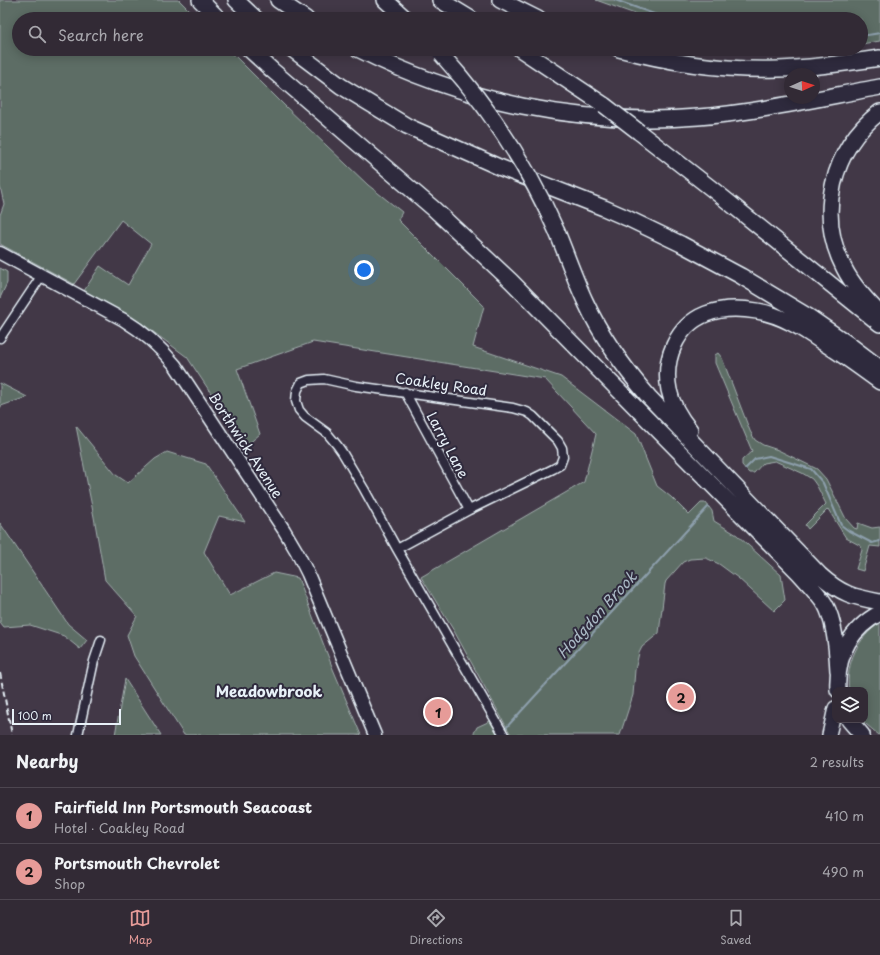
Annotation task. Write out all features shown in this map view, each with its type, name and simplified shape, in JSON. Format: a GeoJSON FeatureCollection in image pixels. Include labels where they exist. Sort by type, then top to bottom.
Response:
{"type":"FeatureCollection","features":[{"type":"Feature","properties":{"kind":"highway"},"geometry":{"type":"LineString","coordinates":[[200,0],[212,12]]}},
{"type":"Feature","properties":{"kind":"highway"},"geometry":{"type":"LineString","coordinates":[[236,0],[249,12]]}},
{"type":"Feature","properties":{"kind":"highway"},"geometry":{"type":"LineString","coordinates":[[278,0],[296,12]]}},
{"type":"Feature","properties":{"kind":"highway"},"geometry":{"type":"LineString","coordinates":[[385,0],[398,12]]}},
{"type":"Feature","properties":{"kind":"highway"},"geometry":{"type":"LineString","coordinates":[[440,0],[460,12]]}},
{"type":"Feature","properties":{"kind":"highway"},"geometry":{"type":"LineString","coordinates":[[500,0],[524,12]]}},
{"type":"Feature","properties":{"kind":"highway"},"geometry":{"type":"LineString","coordinates":[[257,56],[439,214],[511,281],[799,573],[825,604],[829,615],[835,640],[838,683]]}},
{"type":"Feature","properties":{"kind":"highway"},"geometry":{"type":"LineString","coordinates":[[301,56],[341,86],[406,126],[499,167],[610,210],[681,244],[741,276],[809,317],[880,368]]}},
{"type":"Feature","properties":{"kind":"highway"},"geometry":{"type":"LineString","coordinates":[[374,56],[434,82],[474,94],[531,108],[591,116],[671,118],[718,115],[783,105],[880,86]]}},
{"type":"Feature","properties":{"kind":"highway"},"geometry":{"type":"LineString","coordinates":[[442,56],[475,94],[508,141],[549,214],[586,304],[599,328],[630,375],[649,397],[829,583],[839,590],[851,595],[880,602]]}},
{"type":"Feature","properties":{"kind":"highway"},"geometry":{"type":"LineString","coordinates":[[530,56],[604,105],[722,196],[880,324]]}},
{"type":"Feature","properties":{"kind":"highway"},"geometry":{"type":"LineString","coordinates":[[650,56],[698,65],[752,69],[818,66],[880,58]]}},
{"type":"Feature","properties":{"kind":"highway"},"geometry":{"type":"LineString","coordinates":[[880,112],[859,132],[842,160],[834,180],[830,214],[833,236],[839,258],[844,269],[858,290],[880,314]]}},
{"type":"Feature","properties":{"kind":"highway"},"geometry":{"type":"LineString","coordinates":[[720,471],[681,418],[675,407],[669,389],[668,368],[669,358],[673,347],[683,331],[697,318],[726,309],[746,309],[778,317],[809,333],[880,382]]}},
{"type":"Feature","properties":{"kind":"highway"},"geometry":{"type":"LineString","coordinates":[[838,683],[843,652],[852,636],[866,622],[880,613]]}},
{"type":"Feature","properties":{"kind":"highway"},"geometry":{"type":"LineString","coordinates":[[851,723],[862,735]]}},
{"type":"Feature","properties":{"kind":"main road"},"geometry":{"type":"LineString","coordinates":[[829,735],[832,722]]}},
{"type":"Feature","properties":{"kind":"street","name":"Borthwick Avenue"},"geometry":{"type":"LineString","coordinates":[[0,253],[136,327],[157,344],[166,354],[182,375],[297,552],[308,574],[375,735]]}},
{"type":"Feature","properties":{"kind":"street"},"geometry":{"type":"LineString","coordinates":[[0,338],[42,275]]}},
{"type":"Feature","properties":{"kind":"street","name":"Coakley Road"},"geometry":{"type":"LineString","coordinates":[[397,549],[469,510],[553,469],[560,464],[563,457],[562,448],[558,441],[533,416],[520,409],[356,386],[324,380],[309,380],[301,383],[297,391],[296,401],[299,410],[305,417],[326,433],[337,445],[364,489],[397,549],[504,735]]}},
{"type":"Feature","properties":{"kind":"street","name":"Larry Lane"},"geometry":{"type":"LineString","coordinates":[[405,392],[469,510]]}},
{"type":"Feature","properties":{"kind":"street"},"geometry":{"type":"LineString","coordinates":[[78,735],[94,661],[101,640]]}},
{"type":"Feature","properties":{"kind":"green space"},"geometry":{"type":"Polygon","coordinates":[[[0,0],[179,0],[191,12],[12,12],[12,56],[235,56],[368,185],[402,212],[398,220],[484,306],[473,347],[561,377],[636,434],[657,486],[671,497],[689,515],[701,503],[706,503],[712,511],[714,521],[737,535],[781,575],[785,600],[774,611],[738,578],[719,564],[706,558],[690,559],[683,562],[666,581],[659,633],[642,647],[639,653],[635,670],[633,695],[620,735],[511,735],[454,631],[421,577],[584,482],[596,434],[545,379],[313,342],[237,369],[260,434],[246,446],[187,357],[144,325],[84,291],[100,266],[128,285],[151,244],[121,220],[74,284],[0,244],[0,215],[4,204],[0,186],[0,0]]]}},
{"type":"Feature","properties":{"kind":"green space"},"geometry":{"type":"Polygon","coordinates":[[[596,0],[880,0],[880,41],[868,43],[868,12],[629,12],[596,0]]]}},
{"type":"Feature","properties":{"kind":"green space"},"geometry":{"type":"Polygon","coordinates":[[[0,268],[7,272],[7,283],[0,298],[0,268]]]}},
{"type":"Feature","properties":{"kind":"green space"},"geometry":{"type":"Polygon","coordinates":[[[718,353],[722,358],[750,431],[755,440],[817,469],[826,479],[846,519],[854,528],[857,529],[858,523],[872,528],[880,527],[880,547],[870,546],[863,571],[856,569],[862,550],[861,546],[846,538],[828,509],[808,529],[805,525],[826,504],[812,479],[775,461],[763,463],[754,473],[749,473],[742,465],[742,460],[752,451],[715,363],[715,355],[718,353]]]}},
{"type":"Feature","properties":{"kind":"green space"},"geometry":{"type":"Polygon","coordinates":[[[0,383],[27,397],[1,406],[0,408],[0,383]]]}},
{"type":"Feature","properties":{"kind":"green space"},"geometry":{"type":"Polygon","coordinates":[[[76,426],[116,475],[128,483],[155,459],[167,452],[206,464],[245,522],[219,516],[204,552],[230,595],[274,573],[298,578],[333,669],[361,735],[184,735],[134,656],[127,635],[137,616],[105,580],[76,426]]]}},
{"type":"Feature","properties":{"kind":"green space"},"geometry":{"type":"Polygon","coordinates":[[[0,523],[68,624],[87,640],[80,649],[64,636],[30,625],[4,627],[0,622],[0,523]]]}},
{"type":"Feature","properties":{"kind":"green space"},"geometry":{"type":"Polygon","coordinates":[[[880,623],[880,735],[865,723],[868,723],[868,687],[849,687],[848,680],[851,661],[859,643],[880,623]]]}},
{"type":"Feature","properties":{"kind":"green space"},"geometry":{"type":"Polygon","coordinates":[[[125,679],[161,735],[115,735],[125,679]]]}},
{"type":"Feature","properties":{"kind":"green space"},"geometry":{"type":"Polygon","coordinates":[[[490,721],[498,735],[473,735],[477,727],[490,721]]]}},
{"type":"Feature","properties":{"kind":"waterway"},"geometry":{"type":"LineString","coordinates":[[615,0],[648,12]]}},
{"type":"Feature","properties":{"kind":"waterway"},"geometry":{"type":"LineString","coordinates":[[868,35],[880,33]]}},
{"type":"Feature","properties":{"kind":"waterway","name":"Hodgdon Brook"},"geometry":{"type":"LineString","coordinates":[[745,469],[755,459],[769,456],[811,469],[823,483],[841,525],[872,543],[880,541]]}},
{"type":"Feature","properties":{"kind":"waterway","name":"Hodgdon Brook"},"geometry":{"type":"LineString","coordinates":[[504,730],[708,507]]}},
{"type":"Feature","properties":{"kind":"railway"},"geometry":{"type":"LineString","coordinates":[[0,673],[12,735]]}},
{"type":"Feature","properties":{"kind":"place","name":"Portsmouth Chevrolet"},"geometry":{"type":"Point","coordinates":[681,697]}},
{"type":"Feature","properties":{"kind":"place","name":"Fairfield Inn Portsmouth Seacoast"},"geometry":{"type":"Point","coordinates":[438,712]}},
{"type":"Feature","properties":{"kind":"district","name":"Meadowbrook"},"geometry":{"type":"Point","coordinates":[269,690]}}]}
